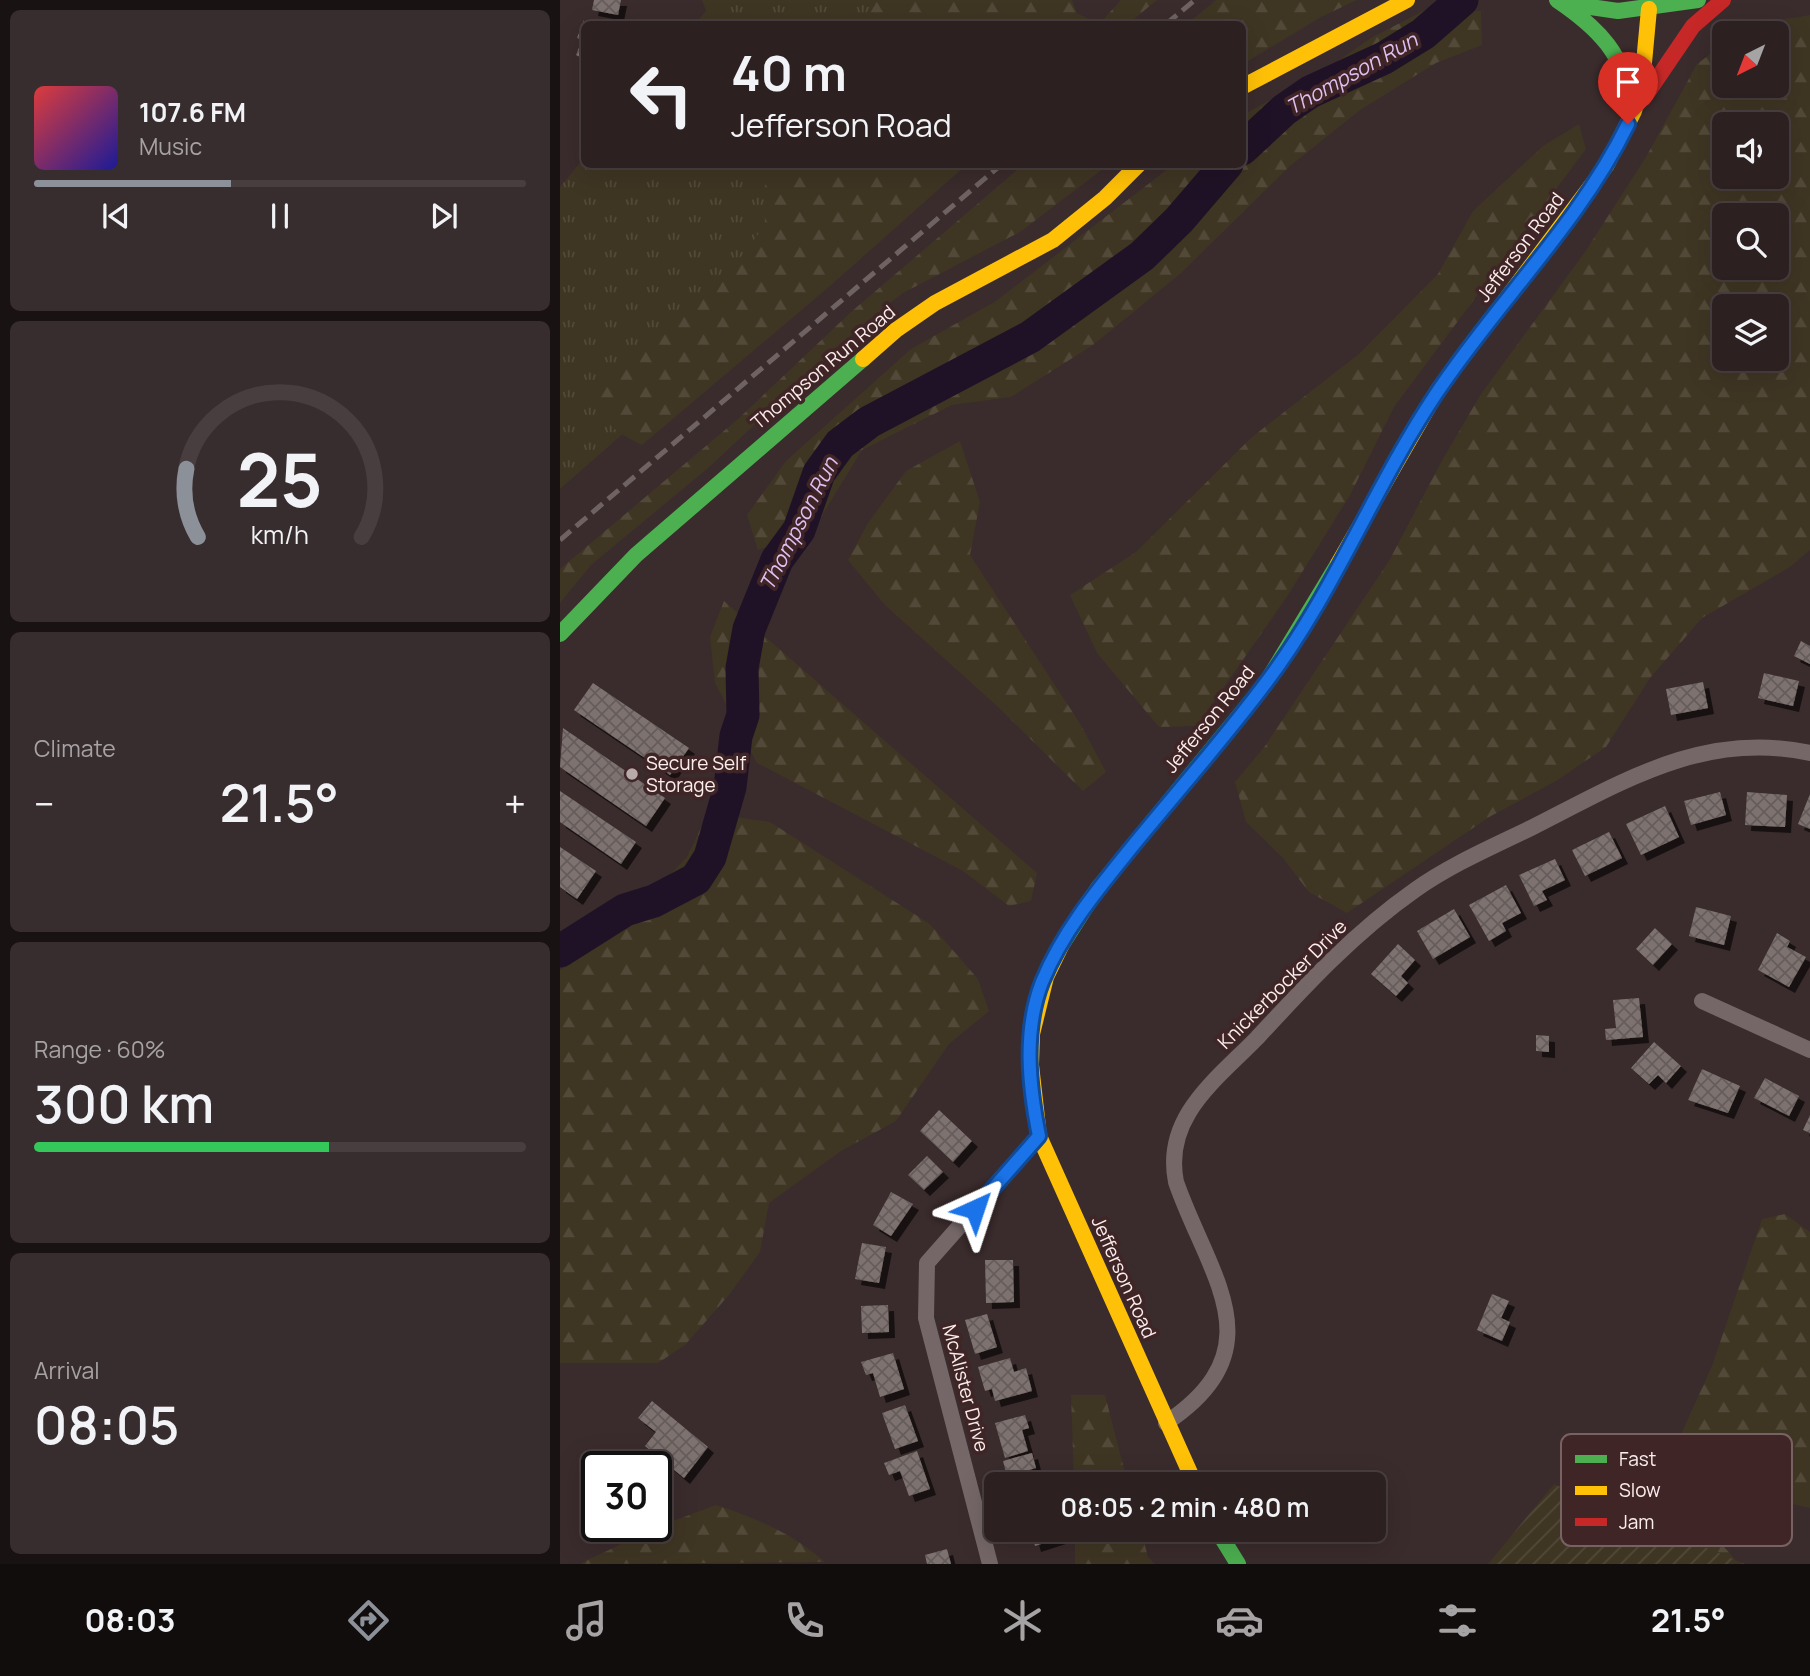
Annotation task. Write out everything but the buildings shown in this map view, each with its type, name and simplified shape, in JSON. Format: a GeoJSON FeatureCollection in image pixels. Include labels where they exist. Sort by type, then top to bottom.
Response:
{"type":"FeatureCollection","features":[{"type":"Feature","properties":{"kind":"street"},"geometry":{"type":"LineString","coordinates":[[1246,85],[1407,0]]}},
{"type":"Feature","properties":{"kind":"street"},"geometry":{"type":"LineString","coordinates":[[1557,0],[1585,9],[1649,9],[1698,0]]}},
{"type":"Feature","properties":{"kind":"street"},"geometry":{"type":"LineString","coordinates":[[1557,0],[1597,29],[1617,56],[1628,82],[1628,124]]}},
{"type":"Feature","properties":{"kind":"street"},"geometry":{"type":"LineString","coordinates":[[1628,124],[1693,26],[1723,0]]}},
{"type":"Feature","properties":{"kind":"street","name":"Jefferson Road"},"geometry":{"type":"LineString","coordinates":[[1189,1472],[1039,1136],[1030,1091],[1033,1018],[1041,985],[1061,943],[1098,888],[1266,683],[1317,604],[1389,471],[1438,390],[1576,211],[1606,166],[1628,124],[1642,84],[1649,9]]}},
{"type":"Feature","properties":{"kind":"street","name":"Thompson Run Road"},"geometry":{"type":"LineString","coordinates":[[560,635],[600,589],[636,555],[896,330],[935,303],[1053,240],[1105,198],[1135,168]]}},
{"type":"Feature","properties":{"kind":"street","name":"Knickerbocker Drive"},"geometry":{"type":"LineString","coordinates":[[1166,1423],[1199,1399],[1208,1388],[1222,1360],[1227,1327],[1222,1293],[1177,1182],[1173,1165],[1175,1140],[1192,1105],[1319,972],[1365,929],[1443,872],[1650,770],[1713,750],[1752,747],[1810,753]]}},
{"type":"Feature","properties":{"kind":"street"},"geometry":{"type":"LineString","coordinates":[[1702,1000],[1810,1050]]}},
{"type":"Feature","properties":{"kind":"street","name":"McAlister Drive"},"geometry":{"type":"LineString","coordinates":[[990,1564],[926,1318],[927,1263],[1039,1136]]}},
{"type":"Feature","properties":{"kind":"street"},"geometry":{"type":"LineString","coordinates":[[1224,1542],[1238,1564]]}},
{"type":"Feature","properties":{"kind":"green space"},"geometry":{"type":"Polygon","coordinates":[[[702,0],[1052,0],[1058,21],[698,21],[706,11],[702,0]]]}},
{"type":"Feature","properties":{"kind":"green space"},"geometry":{"type":"Polygon","coordinates":[[[875,0],[1072,0],[1077,13],[1093,21],[861,21],[875,0]]]}},
{"type":"Feature","properties":{"kind":"green space"},"geometry":{"type":"Polygon","coordinates":[[[1121,0],[1157,0],[1132,21],[1102,21],[1121,0]]]}},
{"type":"Feature","properties":{"kind":"green space"},"geometry":{"type":"Polygon","coordinates":[[[1216,0],[1357,0],[1321,17],[1246,62],[1246,21],[1191,21],[1216,0]]]}},
{"type":"Feature","properties":{"kind":"green space"},"geometry":{"type":"Polygon","coordinates":[[[1427,9],[1481,11],[1482,45],[1436,63],[1360,110],[1290,166],[1180,274],[1093,345],[1011,397],[952,405],[862,450],[813,530],[758,550],[747,515],[786,461],[911,349],[996,301],[1169,168],[1246,168],[1246,113],[1331,66],[1371,38],[1427,9]]]}},
{"type":"Feature","properties":{"kind":"green space"},"geometry":{"type":"Polygon","coordinates":[[[1810,15],[1810,550],[1790,567],[1702,618],[1650,678],[1606,747],[1556,781],[1491,816],[1347,913],[1309,892],[1282,857],[1246,822],[1235,782],[1265,746],[1389,561],[1440,464],[1481,394],[1585,252],[1646,157],[1697,64],[1712,53],[1712,98],[1789,98],[1789,21],[1774,21],[1810,15]]]}},
{"type":"Feature","properties":{"kind":"green space"},"geometry":{"type":"Polygon","coordinates":[[[1579,124],[1586,149],[1394,407],[1350,495],[1288,595],[1197,726],[1159,727],[1097,653],[1070,595],[1136,552],[1252,437],[1359,354],[1438,274],[1473,211],[1543,146],[1579,124]]]}},
{"type":"Feature","properties":{"kind":"green space"},"geometry":{"type":"Polygon","coordinates":[[[581,162],[581,168],[926,168],[560,489],[560,187],[581,162]]]}},
{"type":"Feature","properties":{"kind":"green space"},"geometry":{"type":"Polygon","coordinates":[[[774,168],[963,168],[830,286],[642,445],[616,430],[605,418],[598,389],[734,266],[765,225],[764,188],[774,168]]]}},
{"type":"Feature","properties":{"kind":"green space"},"geometry":{"type":"Polygon","coordinates":[[[1019,168],[1104,168],[1020,232],[903,293],[862,325],[708,468],[591,565],[560,603],[560,569],[738,419],[851,312],[1019,168]]]}},
{"type":"Feature","properties":{"kind":"green space"},"geometry":{"type":"Polygon","coordinates":[[[960,441],[980,502],[970,555],[1081,725],[1106,772],[1083,791],[996,705],[885,605],[848,560],[868,523],[906,471],[960,441]]]}},
{"type":"Feature","properties":{"kind":"green space"},"geometry":{"type":"Polygon","coordinates":[[[724,601],[1037,873],[1031,901],[1009,906],[963,871],[757,763],[715,683],[710,637],[724,601]]]}},
{"type":"Feature","properties":{"kind":"green space"},"geometry":{"type":"Polygon","coordinates":[[[708,813],[770,822],[930,924],[978,979],[989,1011],[949,1044],[896,1121],[841,1151],[769,1203],[760,1252],[729,1295],[685,1345],[658,1363],[560,1363],[560,970],[605,942],[687,857],[708,813]]]}},
{"type":"Feature","properties":{"kind":"green space"},"geometry":{"type":"Polygon","coordinates":[[[1785,1214],[1810,1232],[1810,1508],[1792,1504],[1792,1434],[1681,1434],[1712,1366],[1762,1219],[1785,1214]]]}},
{"type":"Feature","properties":{"kind":"green space"},"geometry":{"type":"Polygon","coordinates":[[[1071,1395],[1105,1395],[1125,1472],[1074,1472],[1071,1395]]]}},
{"type":"Feature","properties":{"kind":"green space"},"geometry":{"type":"Polygon","coordinates":[[[1554,1484],[1561,1487],[1561,1546],[1702,1546],[1745,1564],[1488,1564],[1554,1484]]]}},
{"type":"Feature","properties":{"kind":"green space"},"geometry":{"type":"Polygon","coordinates":[[[716,1505],[774,1528],[825,1562],[579,1564],[626,1542],[672,1542],[672,1522],[716,1505]]]}},
{"type":"Feature","properties":{"kind":"green space"},"geometry":{"type":"Polygon","coordinates":[[[1561,1534],[1561,1546],[1722,1546],[1738,1564],[1515,1564],[1561,1534]]]}},
{"type":"Feature","properties":{"kind":"green space"},"geometry":{"type":"Polygon","coordinates":[[[1075,1542],[1144,1542],[1148,1557],[1155,1564],[1075,1564],[1075,1542]]]}},
{"type":"Feature","properties":{"kind":"waterway","name":"Thompson Run"},"geometry":{"type":"LineString","coordinates":[[1246,145],[1284,110],[1310,92],[1384,58],[1423,34],[1462,0]]}},
{"type":"Feature","properties":{"kind":"waterway","name":"Thompson Run"},"geometry":{"type":"LineString","coordinates":[[560,951],[625,910],[654,901],[696,879],[710,857],[730,787],[736,736],[743,715],[742,668],[749,629],[777,560],[799,530],[819,473],[840,444],[869,422],[1030,337],[1142,256],[1179,220],[1224,168]]}},
{"type":"Feature","properties":{"kind":"railway"},"geometry":{"type":"LineString","coordinates":[[1170,21],[1195,0]]}},
{"type":"Feature","properties":{"kind":"railway"},"geometry":{"type":"LineString","coordinates":[[560,540],[997,168]]}},
{"type":"Feature","properties":{"kind":"traffic: fast"},"geometry":{"type":"LineString","coordinates":[[1557,0],[1585,21],[1608,44],[1623,73],[1629,107]]}},
{"type":"Feature","properties":{"kind":"traffic: fast"},"geometry":{"type":"LineString","coordinates":[[1570,4],[1618,11],[1698,0]]}},
{"type":"Feature","properties":{"kind":"traffic: fast"},"geometry":{"type":"LineString","coordinates":[[560,634],[636,555],[863,359]]}},
{"type":"Feature","properties":{"kind":"traffic: fast"},"geometry":{"type":"LineString","coordinates":[[1061,946],[1098,888],[1266,683],[1338,564]]}},
{"type":"Feature","properties":{"kind":"traffic: fast"},"geometry":{"type":"LineString","coordinates":[[1224,1542],[1238,1564]]}},
{"type":"Feature","properties":{"kind":"traffic: slow"},"geometry":{"type":"LineString","coordinates":[[1246,85],[1407,0]]}},
{"type":"Feature","properties":{"kind":"traffic: slow"},"geometry":{"type":"LineString","coordinates":[[1338,564],[1438,390],[1606,166],[1634,111],[1642,84],[1649,9]]}},
{"type":"Feature","properties":{"kind":"traffic: slow"},"geometry":{"type":"LineString","coordinates":[[863,359],[896,330],[935,303],[1053,240],[1105,198],[1135,168]]}},
{"type":"Feature","properties":{"kind":"traffic: slow"},"geometry":{"type":"LineString","coordinates":[[1061,946],[1046,977],[1032,1034],[1031,1065],[1039,1136],[1190,1472]]}},
{"type":"Feature","properties":{"kind":"traffic: jam"},"geometry":{"type":"LineString","coordinates":[[1644,98],[1693,26],[1723,0]]}},
{"type":"Feature","properties":{"kind":"place","name":"Secure Self Storage"},"geometry":{"type":"Point","coordinates":[632,774]}},
{"type":"Feature","properties":{"kind":"route"},"geometry":{"type":"LineString","coordinates":[[975,1209],[1039,1136],[1030,1091],[1033,1018],[1041,985],[1075,920],[1098,888],[1266,683],[1317,604],[1389,471],[1438,390],[1576,211],[1606,166],[1628,124]]}}]}
